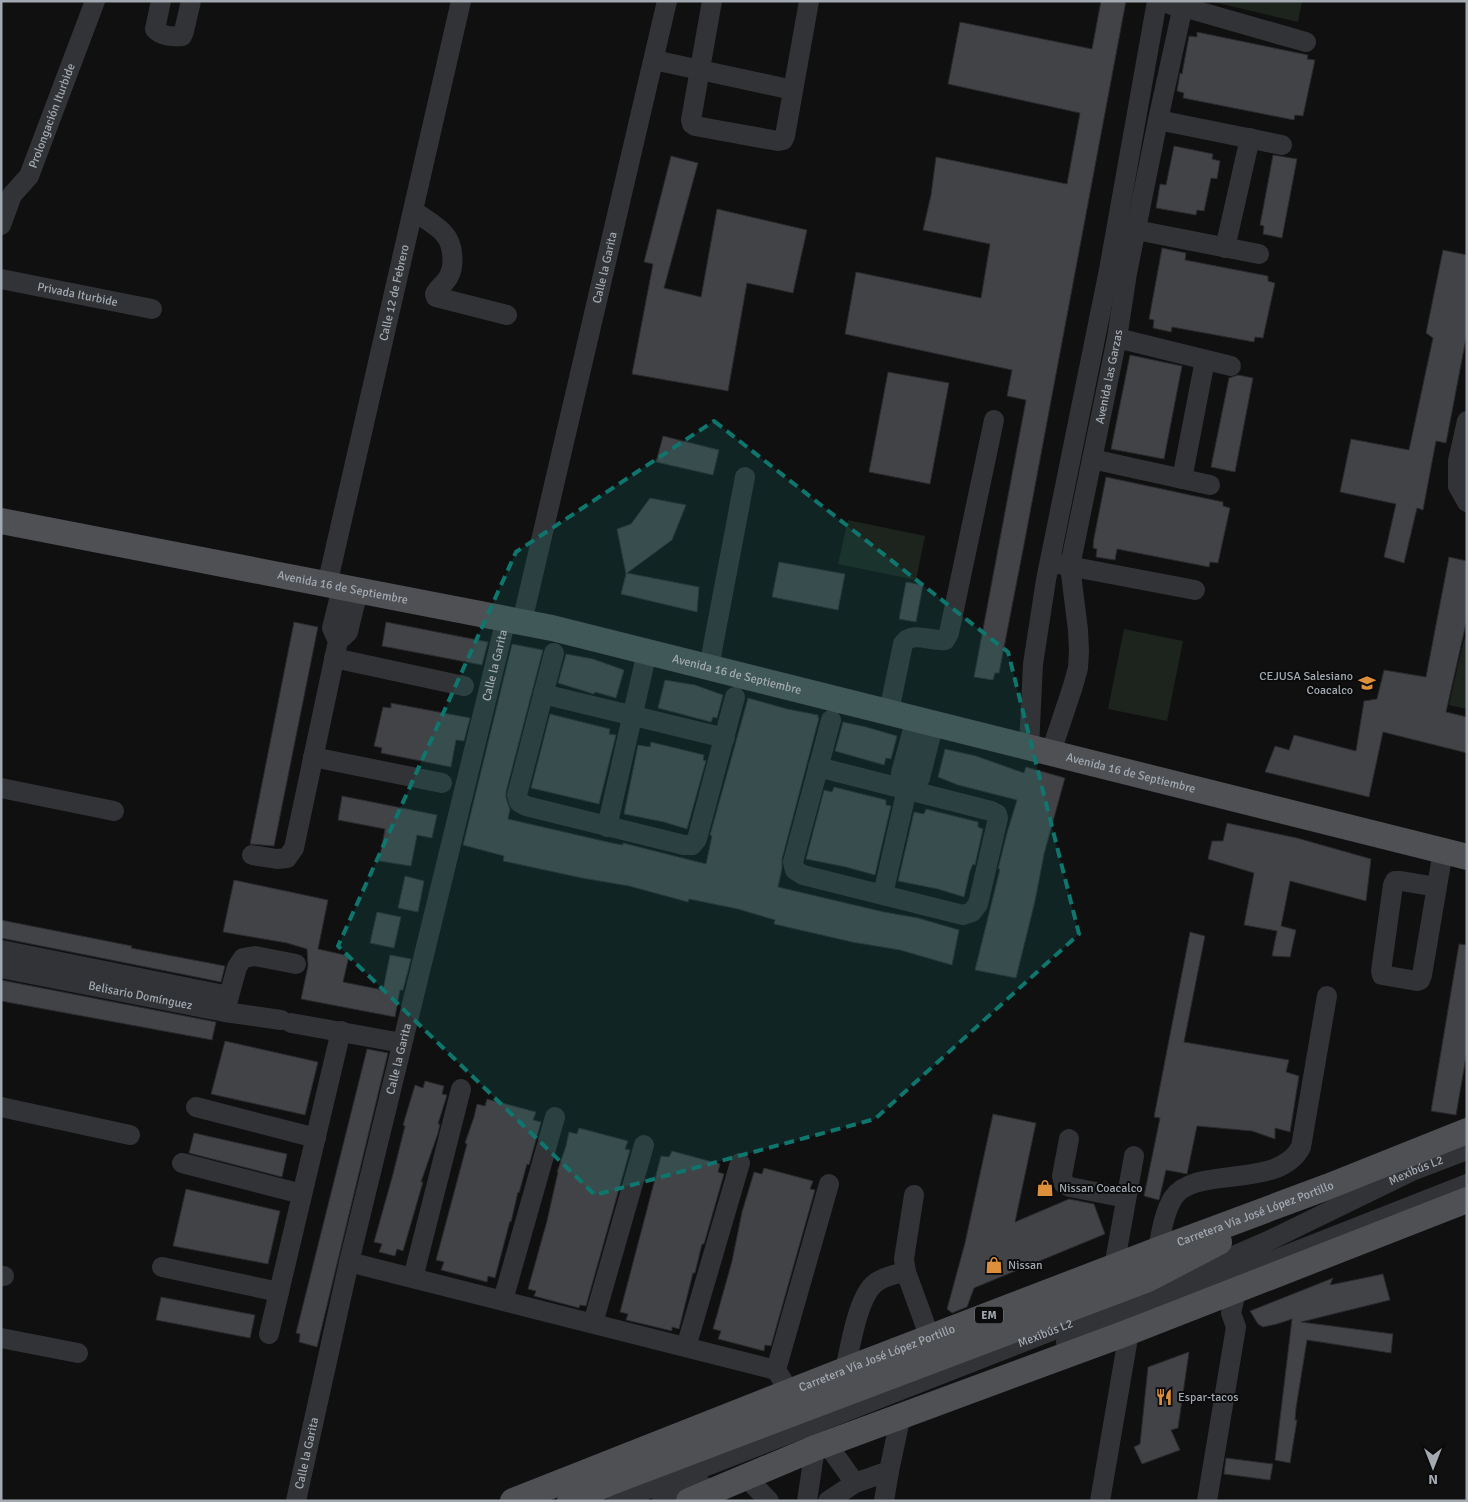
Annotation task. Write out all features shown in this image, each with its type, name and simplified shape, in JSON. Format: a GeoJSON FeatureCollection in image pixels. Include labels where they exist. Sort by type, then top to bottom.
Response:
{"type":"FeatureCollection","features":[{"type":"Feature","properties":{"kind":"main road","name":"Avenida 16 de Septiembre"},"geometry":{"type":"LineString","coordinates":[[1,521],[514,621],[889,711],[1455,854]]}},
{"type":"Feature","properties":{"kind":"main road","name":"Carretera Vía José López Portillo"},"geometry":{"type":"LineString","coordinates":[[513,1501],[845,1370],[1467,1132]]}},
{"type":"Feature","properties":{"kind":"main road"},"geometry":{"type":"LineString","coordinates":[[570,1501],[611,1482],[1148,1279],[1327,1187]]}},
{"type":"Feature","properties":{"kind":"main road"},"geometry":{"type":"LineString","coordinates":[[689,1501],[745,1476],[901,1415],[1129,1332],[1237,1288],[1467,1200]]}},
{"type":"Feature","properties":{"kind":"street","name":"Prolongación Iturbide"},"geometry":{"type":"LineString","coordinates":[[1,225],[12,195],[29,176],[95,1]]}},
{"type":"Feature","properties":{"kind":"street"},"geometry":{"type":"LineString","coordinates":[[161,1],[155,29],[158,33],[175,37],[182,36],[191,1]]}},
{"type":"Feature","properties":{"kind":"street","name":"Calle 12 de Febrero"},"geometry":{"type":"LineString","coordinates":[[336,649],[332,628],[342,588],[414,211],[462,1]]}},
{"type":"Feature","properties":{"kind":"street","name":"Calle la Garita"},"geometry":{"type":"LineString","coordinates":[[296,1501],[349,1262],[402,1043],[514,621],[654,60],[667,1]]}},
{"type":"Feature","properties":{"kind":"street"},"geometry":{"type":"LineString","coordinates":[[712,1],[691,120],[692,124],[778,141],[783,140],[785,136],[809,1]]}},
{"type":"Feature","properties":{"kind":"street"},"geometry":{"type":"LineString","coordinates":[[1157,2],[1184,4],[1306,42]]}},
{"type":"Feature","properties":{"kind":"street","name":"Avenida las Garzas"},"geometry":{"type":"LineString","coordinates":[[1040,749],[1033,664],[1049,562],[1118,272],[1157,2]]}},
{"type":"Feature","properties":{"kind":"street","name":"Avenida las Garzas"},"geometry":{"type":"LineString","coordinates":[[1040,749],[1073,686],[1078,668],[1078,637],[1070,566],[1117,338],[1118,272],[1136,230],[1184,4]]}},
{"type":"Feature","properties":{"kind":"street"},"geometry":{"type":"LineString","coordinates":[[654,60],[793,90]]}},
{"type":"Feature","properties":{"kind":"street"},"geometry":{"type":"LineString","coordinates":[[1158,120],[1282,145]]}},
{"type":"Feature","properties":{"kind":"street"},"geometry":{"type":"LineString","coordinates":[[1225,248],[1250,138]]}},
{"type":"Feature","properties":{"kind":"street"},"geometry":{"type":"LineString","coordinates":[[414,211],[446,235],[451,248],[452,264],[449,276],[437,290],[436,297],[507,315]]}},
{"type":"Feature","properties":{"kind":"street"},"geometry":{"type":"LineString","coordinates":[[1136,230],[1259,254]]}},
{"type":"Feature","properties":{"kind":"street","name":"Privada Iturbide"},"geometry":{"type":"LineString","coordinates":[[1,279],[152,309]]}},
{"type":"Feature","properties":{"kind":"street"},"geometry":{"type":"LineString","coordinates":[[1117,338],[1231,366]]}},
{"type":"Feature","properties":{"kind":"street"},"geometry":{"type":"LineString","coordinates":[[1182,479],[1206,360]]}},
{"type":"Feature","properties":{"kind":"street"},"geometry":{"type":"LineString","coordinates":[[889,711],[904,644],[907,639],[913,636],[938,641],[945,640],[949,633],[994,420]]}},
{"type":"Feature","properties":{"kind":"street"},"geometry":{"type":"LineString","coordinates":[[1467,421],[1458,461],[1458,486],[1467,502]]}},
{"type":"Feature","properties":{"kind":"street"},"geometry":{"type":"LineString","coordinates":[[1092,459],[1210,485]]}},
{"type":"Feature","properties":{"kind":"street"},"geometry":{"type":"LineString","coordinates":[[709,667],[745,478]]}},
{"type":"Feature","properties":{"kind":"street"},"geometry":{"type":"LineString","coordinates":[[1049,562],[1196,590]]}},
{"type":"Feature","properties":{"kind":"street"},"geometry":{"type":"LineString","coordinates":[[252,854],[277,859],[287,858],[294,848],[336,649],[464,686]]}},
{"type":"Feature","properties":{"kind":"street"},"geometry":{"type":"LineString","coordinates":[[607,826],[647,652]]}},
{"type":"Feature","properties":{"kind":"street"},"geometry":{"type":"LineString","coordinates":[[554,653],[516,795],[518,802],[526,806],[684,846],[692,845],[697,839],[735,697]]}},
{"type":"Feature","properties":{"kind":"street"},"geometry":{"type":"LineString","coordinates":[[543,694],[725,738]]}},
{"type":"Feature","properties":{"kind":"street"},"geometry":{"type":"LineString","coordinates":[[818,767],[992,811],[997,814],[998,818],[978,904],[972,912],[963,915],[803,875],[795,870],[794,862],[818,767],[830,720]]}},
{"type":"Feature","properties":{"kind":"street"},"geometry":{"type":"LineString","coordinates":[[883,894],[907,789],[902,773],[925,720]]}},
{"type":"Feature","properties":{"kind":"street"},"geometry":{"type":"LineString","coordinates":[[312,757],[442,783]]}},
{"type":"Feature","properties":{"kind":"street"},"geometry":{"type":"LineString","coordinates":[[1,788],[114,811]]}},
{"type":"Feature","properties":{"kind":"street"},"geometry":{"type":"LineString","coordinates":[[1437,887],[1395,881],[1381,971],[1382,975],[1420,980],[1437,887],[1455,854]]}},
{"type":"Feature","properties":{"kind":"street","name":"Belisario Domínguez"},"geometry":{"type":"LineString","coordinates":[[1,950],[227,1004],[286,1022],[402,1043]]}},
{"type":"Feature","properties":{"kind":"street"},"geometry":{"type":"LineString","coordinates":[[227,1004],[237,967],[243,958],[255,956],[296,964]]}},
{"type":"Feature","properties":{"kind":"street","name":"Belisario Domínguez"},"geometry":{"type":"LineString","coordinates":[[1,968],[227,1004]]}},
{"type":"Feature","properties":{"kind":"street"},"geometry":{"type":"LineString","coordinates":[[1158,1250],[1163,1225],[1173,1198],[1185,1186],[1212,1179],[1244,1176],[1285,1164],[1296,1157],[1301,1147],[1327,996]]}},
{"type":"Feature","properties":{"kind":"street"},"geometry":{"type":"LineString","coordinates":[[269,1334],[341,1031]]}},
{"type":"Feature","properties":{"kind":"street"},"geometry":{"type":"LineString","coordinates":[[413,1278],[461,1089]]}},
{"type":"Feature","properties":{"kind":"street"},"geometry":{"type":"LineString","coordinates":[[1,1107],[130,1135]]}},
{"type":"Feature","properties":{"kind":"street"},"geometry":{"type":"LineString","coordinates":[[196,1107],[316,1138]]}},
{"type":"Feature","properties":{"kind":"street"},"geometry":{"type":"LineString","coordinates":[[503,1300],[555,1117]]}},
{"type":"Feature","properties":{"kind":"street"},"geometry":{"type":"LineString","coordinates":[[1069,1139],[1062,1176],[1064,1184],[1070,1187],[1126,1198]]}},
{"type":"Feature","properties":{"kind":"street"},"geometry":{"type":"LineString","coordinates":[[593,1323],[644,1145]]}},
{"type":"Feature","properties":{"kind":"street","name":"Mexibús L2"},"geometry":{"type":"LineString","coordinates":[[617,1501],[1148,1293],[1268,1241],[1412,1170],[1467,1150]]}},
{"type":"Feature","properties":{"kind":"street"},"geometry":{"type":"LineString","coordinates":[[1114,1267],[1134,1156]]}},
{"type":"Feature","properties":{"kind":"street"},"geometry":{"type":"LineString","coordinates":[[182,1163],[302,1194]]}},
{"type":"Feature","properties":{"kind":"street"},"geometry":{"type":"LineString","coordinates":[[686,1347],[740,1163]]}},
{"type":"Feature","properties":{"kind":"street"},"geometry":{"type":"LineString","coordinates":[[776,1370],[829,1184]]}},
{"type":"Feature","properties":{"kind":"street","name":"Mexibús L2"},"geometry":{"type":"LineString","coordinates":[[662,1501],[1467,1184]]}},
{"type":"Feature","properties":{"kind":"street"},"geometry":{"type":"LineString","coordinates":[[914,1196],[904,1259],[906,1272],[930,1338]]}},
{"type":"Feature","properties":{"kind":"street"},"geometry":{"type":"LineString","coordinates":[[349,1262],[776,1370],[790,1392]]}},
{"type":"Feature","properties":{"kind":"street"},"geometry":{"type":"LineString","coordinates":[[162,1267],[279,1292]]}},
{"type":"Feature","properties":{"kind":"street"},"geometry":{"type":"LineString","coordinates":[[845,1370],[860,1306],[873,1285],[887,1276],[906,1272]]}},
{"type":"Feature","properties":{"kind":"street"},"geometry":{"type":"LineString","coordinates":[[1207,1501],[1236,1327],[1231,1313],[1237,1288]]}},
{"type":"Feature","properties":{"kind":"street"},"geometry":{"type":"LineString","coordinates":[[1100,1501],[1129,1332]]}},
{"type":"Feature","properties":{"kind":"street"},"geometry":{"type":"LineString","coordinates":[[1,1338],[78,1353]]}},
{"type":"Feature","properties":{"kind":"street"},"geometry":{"type":"LineString","coordinates":[[884,1501],[901,1415]]}},
{"type":"Feature","properties":{"kind":"street"},"geometry":{"type":"LineString","coordinates":[[821,1446],[855,1483]]}},
{"type":"Feature","properties":{"kind":"street"},"geometry":{"type":"LineString","coordinates":[[807,1501],[821,1446]]}},
{"type":"Feature","properties":{"kind":"street"},"geometry":{"type":"LineString","coordinates":[[828,1501],[855,1483],[890,1471]]}},
{"type":"Feature","properties":{"kind":"street"},"geometry":{"type":"LineString","coordinates":[[745,1476],[769,1501]]}},
{"type":"Feature","properties":{"kind":"highlighted area"},"geometry":{"type":"Polygon","coordinates":[[[714,421],[1008,652],[1079,934],[875,1119],[595,1195],[338,946],[516,552],[714,421]]]}},
{"type":"Feature","properties":{"kind":"shaded area"},"geometry":{"type":"Polygon","coordinates":[[[1209,1],[1302,1],[1298,22],[1209,1]]]}},
{"type":"Feature","properties":{"kind":"shaded area"},"geometry":{"type":"Polygon","coordinates":[[[848,520],[925,536],[916,580],[838,564],[848,520]]]}},
{"type":"Feature","properties":{"kind":"shaded area"},"geometry":{"type":"Polygon","coordinates":[[[1124,629],[1183,641],[1167,721],[1108,709],[1124,629]]]}},
{"type":"Feature","properties":{"kind":"shaded area"},"geometry":{"type":"Polygon","coordinates":[[[1464,639],[1467,640],[1467,709],[1449,705],[1464,639]]]}},
{"type":"Feature","properties":{"kind":"building"},"geometry":{"type":"Polygon","coordinates":[[[1101,1],[1126,1],[999,673],[995,673],[993,680],[974,677],[1026,400],[1007,396],[1012,370],[845,334],[856,272],[981,298],[990,244],[923,230],[931,195],[936,157],[1067,184],[1080,113],[948,84],[960,22],[1092,49],[1101,1]]]}},
{"type":"Feature","properties":{"kind":"building"},"geometry":{"type":"Polygon","coordinates":[[[1197,32],[1308,55],[1307,59],[1315,60],[1303,116],[1295,115],[1294,120],[1183,98],[1184,93],[1177,91],[1180,73],[1182,74],[1189,36],[1197,37],[1197,32]]]}},
{"type":"Feature","properties":{"kind":"building"},"geometry":{"type":"Polygon","coordinates":[[[1174,146],[1213,154],[1212,159],[1220,161],[1217,179],[1211,178],[1204,211],[1197,210],[1196,215],[1156,208],[1160,184],[1166,185],[1174,146]]]}},
{"type":"Feature","properties":{"kind":"building"},"geometry":{"type":"Polygon","coordinates":[[[1273,155],[1297,159],[1282,238],[1263,234],[1264,226],[1260,225],[1273,155]]]}},
{"type":"Feature","properties":{"kind":"building"},"geometry":{"type":"Polygon","coordinates":[[[671,156],[698,163],[664,288],[701,297],[717,209],[807,230],[793,293],[747,283],[728,391],[632,374],[653,264],[644,262],[671,156]]]}},
{"type":"Feature","properties":{"kind":"building"},"geometry":{"type":"Polygon","coordinates":[[[1162,248],[1186,253],[1185,260],[1268,276],[1268,281],[1275,283],[1263,338],[1255,337],[1254,342],[1172,327],[1171,332],[1153,328],[1154,320],[1149,319],[1162,248]]]}},
{"type":"Feature","properties":{"kind":"building"},"geometry":{"type":"Polygon","coordinates":[[[1443,250],[1467,255],[1467,333],[1446,443],[1436,441],[1423,510],[1417,508],[1404,563],[1384,557],[1396,504],[1340,492],[1351,439],[1409,450],[1433,338],[1426,333],[1443,250]]]}},
{"type":"Feature","properties":{"kind":"building"},"geometry":{"type":"Polygon","coordinates":[[[1130,355],[1182,366],[1164,459],[1111,449],[1130,355]]]}},
{"type":"Feature","properties":{"kind":"building"},"geometry":{"type":"Polygon","coordinates":[[[888,372],[949,383],[930,484],[869,472],[888,372]]]}},
{"type":"Feature","properties":{"kind":"building"},"geometry":{"type":"Polygon","coordinates":[[[1238,375],[1253,378],[1235,472],[1211,467],[1229,378],[1238,375]]]}},
{"type":"Feature","properties":{"kind":"building"},"geometry":{"type":"Polygon","coordinates":[[[663,436],[719,450],[713,475],[656,462],[663,436]]]}},
{"type":"Feature","properties":{"kind":"building"},"geometry":{"type":"Polygon","coordinates":[[[1106,477],[1223,502],[1223,506],[1230,508],[1218,563],[1210,562],[1209,567],[1117,549],[1115,560],[1096,557],[1097,549],[1093,548],[1094,538],[1106,477]]]}},
{"type":"Feature","properties":{"kind":"building"},"geometry":{"type":"Polygon","coordinates":[[[650,498],[686,505],[672,540],[627,573],[699,587],[697,612],[621,594],[626,574],[617,529],[631,524],[650,498]]]}},
{"type":"Feature","properties":{"kind":"building"},"geometry":{"type":"Polygon","coordinates":[[[1449,557],[1467,561],[1467,619],[1446,712],[1467,717],[1467,753],[1383,732],[1369,797],[1265,772],[1275,746],[1289,750],[1294,735],[1356,751],[1364,701],[1377,699],[1384,670],[1426,677],[1449,557]]]}},
{"type":"Feature","properties":{"kind":"building"},"geometry":{"type":"Polygon","coordinates":[[[779,562],[845,574],[838,610],[772,597],[779,562]]]}},
{"type":"Feature","properties":{"kind":"building"},"geometry":{"type":"Polygon","coordinates":[[[906,582],[923,585],[916,622],[899,619],[906,582]]]}},
{"type":"Feature","properties":{"kind":"building"},"geometry":{"type":"Polygon","coordinates":[[[294,622],[318,627],[274,846],[250,844],[294,622]]]}},
{"type":"Feature","properties":{"kind":"building"},"geometry":{"type":"Polygon","coordinates":[[[386,622],[488,642],[482,665],[382,646],[386,622]]]}},
{"type":"Feature","properties":{"kind":"building"},"geometry":{"type":"Polygon","coordinates":[[[512,644],[543,650],[506,792],[510,809],[508,819],[612,843],[623,845],[623,843],[706,864],[712,836],[710,835],[748,698],[818,715],[819,718],[782,859],[778,887],[918,918],[959,930],[952,965],[900,950],[852,942],[774,924],[775,920],[738,909],[689,899],[688,902],[629,886],[503,861],[504,856],[463,845],[512,644]]]}},
{"type":"Feature","properties":{"kind":"building"},"geometry":{"type":"Polygon","coordinates":[[[566,654],[593,659],[624,670],[616,698],[595,692],[594,694],[558,683],[566,654]]]}},
{"type":"Feature","properties":{"kind":"building"},"geometry":{"type":"Polygon","coordinates":[[[665,680],[695,685],[723,695],[717,718],[713,717],[711,722],[658,708],[665,680]]]}},
{"type":"Feature","properties":{"kind":"building"},"geometry":{"type":"Polygon","coordinates":[[[391,703],[470,718],[464,741],[456,740],[451,767],[381,753],[382,748],[374,746],[383,707],[391,708],[391,703]]]}},
{"type":"Feature","properties":{"kind":"building"},"geometry":{"type":"Polygon","coordinates":[[[550,714],[610,729],[609,734],[616,735],[599,804],[531,788],[550,714]]]}},
{"type":"Feature","properties":{"kind":"building"},"geometry":{"type":"Polygon","coordinates":[[[843,722],[897,736],[891,759],[886,758],[884,765],[835,751],[843,722]]]}},
{"type":"Feature","properties":{"kind":"building"},"geometry":{"type":"Polygon","coordinates":[[[651,742],[704,755],[703,760],[706,761],[687,829],[624,814],[638,745],[650,747],[651,742]]]}},
{"type":"Feature","properties":{"kind":"building"},"geometry":{"type":"Polygon","coordinates":[[[945,749],[976,756],[1024,773],[1026,767],[1065,778],[1044,854],[1035,901],[1016,978],[975,970],[1000,869],[998,869],[1017,800],[958,785],[938,777],[945,749]]]}},
{"type":"Feature","properties":{"kind":"building"},"geometry":{"type":"Polygon","coordinates":[[[834,787],[886,800],[886,805],[891,806],[875,875],[806,859],[824,790],[832,792],[834,787]]]}},
{"type":"Feature","properties":{"kind":"building"},"geometry":{"type":"Polygon","coordinates":[[[342,796],[437,815],[432,838],[417,835],[411,866],[379,861],[385,829],[338,820],[342,796]]]}},
{"type":"Feature","properties":{"kind":"building"},"geometry":{"type":"Polygon","coordinates":[[[926,809],[978,822],[978,827],[983,829],[975,865],[973,864],[970,871],[964,897],[938,889],[898,881],[914,812],[924,814],[926,809]]]}},
{"type":"Feature","properties":{"kind":"building"},"geometry":{"type":"Polygon","coordinates":[[[1227,823],[1297,838],[1371,859],[1366,901],[1290,881],[1281,926],[1296,930],[1290,957],[1272,956],[1277,931],[1244,925],[1254,873],[1208,859],[1212,841],[1223,841],[1227,823]]]}},
{"type":"Feature","properties":{"kind":"building"},"geometry":{"type":"Polygon","coordinates":[[[405,876],[424,881],[418,912],[398,908],[405,876]]]}},
{"type":"Feature","properties":{"kind":"building"},"geometry":{"type":"Polygon","coordinates":[[[234,880],[328,900],[318,949],[349,956],[343,982],[383,990],[390,955],[411,959],[403,990],[400,990],[395,1017],[301,999],[308,966],[307,949],[287,943],[223,932],[234,880]]]}},
{"type":"Feature","properties":{"kind":"building"},"geometry":{"type":"Polygon","coordinates":[[[377,912],[401,917],[394,948],[370,943],[377,912]]]}},
{"type":"Feature","properties":{"kind":"building"},"geometry":{"type":"Polygon","coordinates":[[[1,920],[225,966],[221,982],[1,938],[1,920]]]}},
{"type":"Feature","properties":{"kind":"building"},"geometry":{"type":"Polygon","coordinates":[[[1190,932],[1205,936],[1184,1042],[1289,1060],[1286,1072],[1299,1076],[1290,1132],[1275,1128],[1275,1139],[1252,1131],[1197,1126],[1187,1174],[1166,1170],[1159,1200],[1144,1196],[1160,1118],[1154,1117],[1190,932]]]}},
{"type":"Feature","properties":{"kind":"building"},"geometry":{"type":"Polygon","coordinates":[[[1459,944],[1467,945],[1467,1051],[1456,1115],[1431,1111],[1459,944]]]}},
{"type":"Feature","properties":{"kind":"building"},"geometry":{"type":"Polygon","coordinates":[[[1,980],[216,1022],[212,1040],[1,1001],[1,980]]]}},
{"type":"Feature","properties":{"kind":"building"},"geometry":{"type":"Polygon","coordinates":[[[225,1041],[318,1062],[305,1115],[211,1094],[225,1041]]]}},
{"type":"Feature","properties":{"kind":"building"},"geometry":{"type":"Polygon","coordinates":[[[367,1049],[388,1053],[317,1347],[299,1342],[300,1334],[296,1333],[367,1049]]]}},
{"type":"Feature","properties":{"kind":"building"},"geometry":{"type":"Polygon","coordinates":[[[425,1081],[444,1086],[442,1094],[447,1095],[438,1124],[440,1124],[438,1133],[421,1182],[423,1182],[403,1251],[397,1249],[395,1256],[379,1252],[382,1244],[374,1242],[405,1126],[403,1125],[415,1085],[423,1088],[425,1081]]]}},
{"type":"Feature","properties":{"kind":"building"},"geometry":{"type":"Polygon","coordinates":[[[487,1099],[536,1112],[533,1120],[541,1122],[529,1165],[527,1164],[518,1192],[495,1278],[488,1276],[487,1282],[441,1270],[444,1262],[436,1260],[467,1144],[465,1143],[477,1104],[485,1106],[487,1099]]]}},
{"type":"Feature","properties":{"kind":"building"},"geometry":{"type":"Polygon","coordinates":[[[993,1114],[1036,1123],[1015,1222],[1069,1199],[1094,1204],[1105,1234],[974,1288],[967,1307],[952,1313],[947,1309],[965,1243],[993,1114]]]}},
{"type":"Feature","properties":{"kind":"building"},"geometry":{"type":"Polygon","coordinates":[[[579,1128],[628,1141],[625,1149],[630,1150],[586,1306],[580,1305],[579,1308],[534,1296],[536,1291],[528,1289],[547,1221],[557,1172],[569,1132],[577,1134],[579,1128]]]}},
{"type":"Feature","properties":{"kind":"building"},"geometry":{"type":"Polygon","coordinates":[[[194,1133],[287,1154],[282,1177],[189,1153],[194,1133]]]}},
{"type":"Feature","properties":{"kind":"building"},"geometry":{"type":"Polygon","coordinates":[[[672,1151],[720,1164],[718,1172],[724,1174],[695,1273],[693,1273],[679,1329],[672,1327],[672,1331],[626,1320],[628,1314],[620,1312],[661,1156],[669,1157],[672,1151]]]}},
{"type":"Feature","properties":{"kind":"building"},"geometry":{"type":"Polygon","coordinates":[[[764,1168],[813,1181],[810,1189],[815,1190],[771,1346],[765,1345],[764,1351],[718,1339],[721,1331],[713,1329],[732,1261],[742,1212],[754,1172],[762,1174],[764,1168]]]}},
{"type":"Feature","properties":{"kind":"building"},"geometry":{"type":"Polygon","coordinates":[[[186,1189],[280,1211],[268,1264],[173,1246],[186,1189]]]}},
{"type":"Feature","properties":{"kind":"building"},"geometry":{"type":"Polygon","coordinates":[[[1383,1274],[1390,1300],[1301,1322],[1393,1334],[1391,1353],[1307,1340],[1296,1408],[1295,1420],[1297,1420],[1290,1463],[1275,1460],[1292,1319],[1263,1327],[1258,1324],[1250,1311],[1333,1278],[1330,1285],[1383,1274]]]}},
{"type":"Feature","properties":{"kind":"building"},"geometry":{"type":"Polygon","coordinates":[[[161,1297],[255,1315],[250,1338],[156,1320],[161,1297]]]}},
{"type":"Feature","properties":{"kind":"building","name":"Espar-tacos"},"geometry":{"type":"Polygon","coordinates":[[[1189,1352],[1178,1428],[1171,1430],[1180,1450],[1142,1464],[1134,1447],[1140,1444],[1148,1367],[1189,1352]]]}},
{"type":"Feature","properties":{"kind":"building"},"geometry":{"type":"Polygon","coordinates":[[[1226,1458],[1273,1464],[1270,1480],[1224,1474],[1226,1458]]]}},
{"type":"Feature","properties":{"kind":"place","name":"CEJUSA Salesiano Coacalco"},"geometry":{"type":"Point","coordinates":[1367,683]}},
{"type":"Feature","properties":{"kind":"place","name":"Nissan Coacalco"},"geometry":{"type":"Point","coordinates":[1045,1188]}},
{"type":"Feature","properties":{"kind":"place","name":"Nissan"},"geometry":{"type":"Point","coordinates":[994,1265]}},
{"type":"Feature","properties":{"kind":"place","name":"Espar-tacos"},"geometry":{"type":"Point","coordinates":[1164,1397]}}]}
